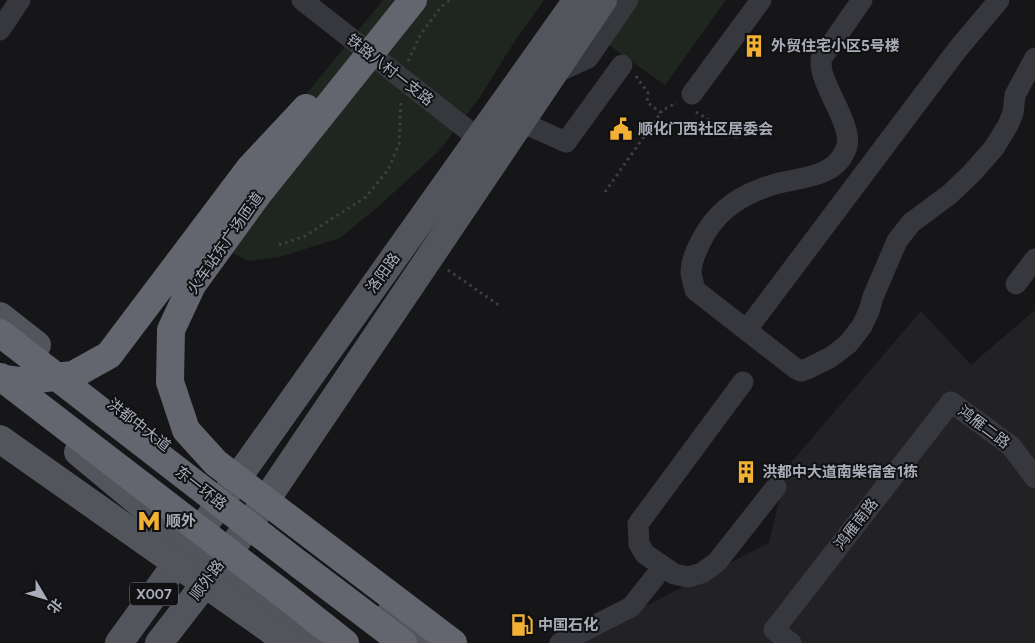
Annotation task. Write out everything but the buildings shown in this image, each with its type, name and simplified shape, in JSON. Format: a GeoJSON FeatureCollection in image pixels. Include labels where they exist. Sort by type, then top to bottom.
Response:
{"type":"FeatureCollection","features":[{"type":"Feature","properties":{"kind":"highway","name":"火车站东广场匝道"},"geometry":{"type":"LineString","coordinates":[[0,377],[19,382],[73,375],[109,355],[250,168],[406,0]]}},
{"type":"Feature","properties":{"kind":"highway","name":"火车站东广场匝道"},"geometry":{"type":"LineString","coordinates":[[413,0],[258,194],[192,285],[171,330],[170,382],[186,430],[216,463],[453,643]]}},
{"type":"Feature","properties":{"kind":"highway","name":"东一环路"},"geometry":{"type":"LineString","coordinates":[[0,333],[403,643]]}},
{"type":"Feature","properties":{"kind":"highway"},"geometry":{"type":"LineString","coordinates":[[0,377],[345,643]]}},
{"type":"Feature","properties":{"kind":"main road","name":"洛阳路"},"geometry":{"type":"LineString","coordinates":[[190,545],[577,0]]}},
{"type":"Feature","properties":{"kind":"main road","name":"洛阳路"},"geometry":{"type":"LineString","coordinates":[[255,515],[603,0]]}},
{"type":"Feature","properties":{"kind":"main road","name":"洪都中大道"},"geometry":{"type":"LineString","coordinates":[[0,316],[421,643]]}},
{"type":"Feature","properties":{"kind":"main road"},"geometry":{"type":"LineString","coordinates":[[0,386],[190,545],[312,643]]}},
{"type":"Feature","properties":{"kind":"main road"},"geometry":{"type":"LineString","coordinates":[[0,439],[289,643]]}},
{"type":"Feature","properties":{"kind":"main road","name":"顺外路"},"geometry":{"type":"LineString","coordinates":[[158,643],[218,567],[255,515]]}},
{"type":"Feature","properties":{"kind":"main road","name":"X007"},"geometry":{"type":"LineString","coordinates":[[119,643],[190,545]]}},
{"type":"Feature","properties":{"kind":"street"},"geometry":{"type":"LineString","coordinates":[[0,30],[20,0]]}},
{"type":"Feature","properties":{"kind":"street","name":"铁路八村一支路"},"geometry":{"type":"LineString","coordinates":[[302,0],[479,139]]}},
{"type":"Feature","properties":{"kind":"street"},"geometry":{"type":"LineString","coordinates":[[553,74],[588,58],[628,0]]}},
{"type":"Feature","properties":{"kind":"street"},"geometry":{"type":"LineString","coordinates":[[692,94],[761,0]]}},
{"type":"Feature","properties":{"kind":"street"},"geometry":{"type":"LineString","coordinates":[[862,0],[821,59],[822,72],[846,129],[848,144],[843,154],[834,166],[814,176],[771,185],[752,192],[729,205],[711,224],[697,248],[691,272],[695,290],[801,371],[832,357],[848,344],[862,326],[897,241],[911,223],[950,194],[994,148],[1008,125],[1013,113],[1015,95],[1035,58]]}},
{"type":"Feature","properties":{"kind":"street"},"geometry":{"type":"LineString","coordinates":[[751,324],[957,50],[999,0]]}},
{"type":"Feature","properties":{"kind":"street"},"geometry":{"type":"LineString","coordinates":[[521,122],[566,142],[622,65]]}},
{"type":"Feature","properties":{"kind":"street"},"geometry":{"type":"LineString","coordinates":[[1016,284],[1035,259]]}},
{"type":"Feature","properties":{"kind":"street"},"geometry":{"type":"LineString","coordinates":[[743,382],[638,524],[640,544],[645,554],[674,574],[688,577],[702,573],[717,562],[776,487]]}},
{"type":"Feature","properties":{"kind":"street","name":"鸿雁二路"},"geometry":{"type":"LineString","coordinates":[[951,402],[1011,446],[1035,478]]}},
{"type":"Feature","properties":{"kind":"street","name":"鸿雁南路"},"geometry":{"type":"LineString","coordinates":[[791,643],[774,630],[951,402]]}},
{"type":"Feature","properties":{"kind":"street"},"geometry":{"type":"LineString","coordinates":[[560,643],[631,607],[663,567]]}},
{"type":"Feature","properties":{"kind":"path"},"geometry":{"type":"LineString","coordinates":[[279,245],[305,236],[366,197],[388,170],[399,144],[401,106],[408,61],[421,34],[450,0]]}},
{"type":"Feature","properties":{"kind":"path"},"geometry":{"type":"LineString","coordinates":[[605,192],[662,111]]}},
{"type":"Feature","properties":{"kind":"path"},"geometry":{"type":"LineString","coordinates":[[429,257],[500,306]]}},
{"type":"Feature","properties":{"kind":"shaded area"},"geometry":{"type":"Polygon","coordinates":[[[383,0],[544,0],[511,47],[480,97],[439,151],[379,206],[340,238],[280,257],[249,261],[193,233],[383,0]]]}},
{"type":"Feature","properties":{"kind":"shaded area"},"geometry":{"type":"Polygon","coordinates":[[[637,0],[726,0],[665,85],[606,43],[637,0]]]}},
{"type":"Feature","properties":{"kind":"shaded area"},"geometry":{"type":"Polygon","coordinates":[[[1035,310],[1035,643],[573,643],[769,543],[787,467],[921,311],[971,365],[1035,310]]]}},
{"type":"Feature","properties":{"kind":"place","name":"外贸住宅小区5号楼"},"geometry":{"type":"Point","coordinates":[754,46]}},
{"type":"Feature","properties":{"kind":"place","name":"顺化门西社区居委会"},"geometry":{"type":"Point","coordinates":[621,129]}},
{"type":"Feature","properties":{"kind":"place","name":"洪都中大道南柴宿舍1栋"},"geometry":{"type":"Point","coordinates":[746,472]}},
{"type":"Feature","properties":{"kind":"place","name":"顺外"},"geometry":{"type":"Point","coordinates":[149,521]}},
{"type":"Feature","properties":{"kind":"place","name":"中国石化"},"geometry":{"type":"Point","coordinates":[522,625]}}]}
